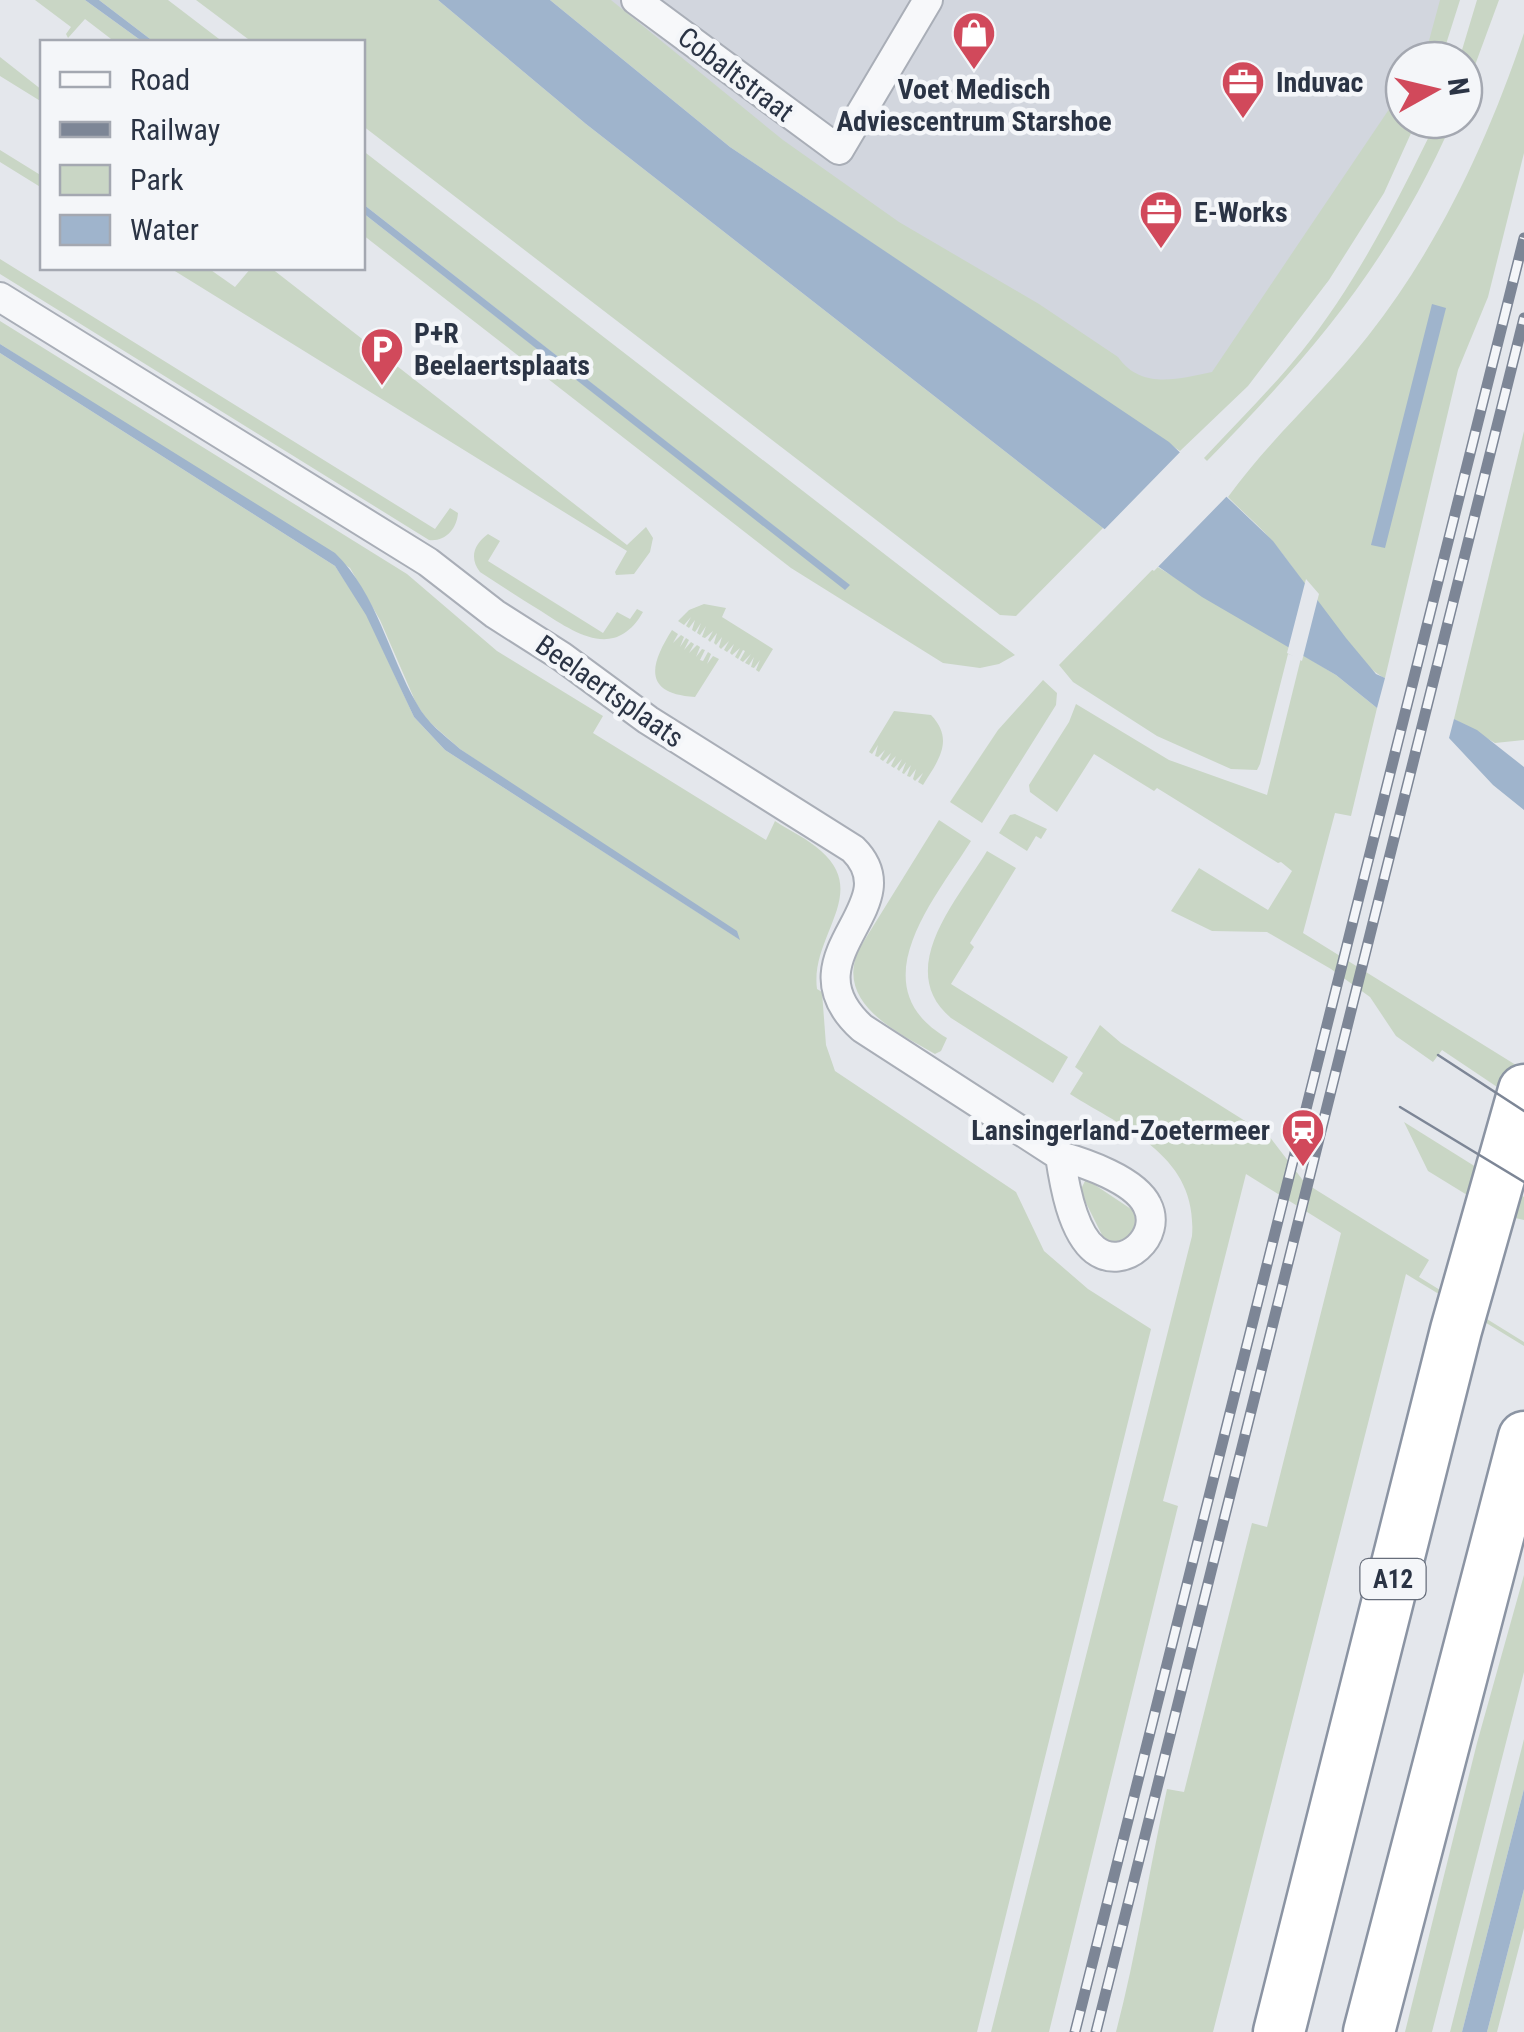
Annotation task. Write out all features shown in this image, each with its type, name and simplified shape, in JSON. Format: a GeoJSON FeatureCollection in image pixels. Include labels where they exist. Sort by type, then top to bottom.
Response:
{"type":"FeatureCollection","features":[{"type":"Feature","properties":{"kind":"highway","name":"A12"},"geometry":{"type":"LineString","coordinates":[[1279,2032],[1456,1330],[1524,1090]]}},
{"type":"Feature","properties":{"kind":"highway"},"geometry":{"type":"LineString","coordinates":[[1369,2032],[1524,1437]]}},
{"type":"Feature","properties":{"kind":"street","name":"Cobaltstraat"},"geometry":{"type":"LineString","coordinates":[[636,0],[839,150],[928,0]]}},
{"type":"Feature","properties":{"kind":"street","name":"Beelaertsplaats"},"geometry":{"type":"LineString","coordinates":[[0,297],[428,562],[495,614],[648,720],[853,849],[865,865],[870,885],[868,900],[837,959],[837,986],[848,1014],[862,1028],[1060,1156]]}},
{"type":"Feature","properties":{"kind":"shaded area"},"geometry":{"type":"Polygon","coordinates":[[[568,0],[1445,0],[1434,40],[1384,40],[1384,130],[1181,437],[568,0]]]}},
{"type":"Feature","properties":{"kind":"green space"},"geometry":{"type":"Polygon","coordinates":[[[35,0],[85,0],[140,40],[112,40],[85,19],[68,38],[71,27],[35,0]]]}},
{"type":"Feature","properties":{"kind":"green space"},"geometry":{"type":"Polygon","coordinates":[[[99,0],[168,0],[220,40],[151,40],[99,0]]]}},
{"type":"Feature","properties":{"kind":"green space"},"geometry":{"type":"Polygon","coordinates":[[[196,0],[438,0],[586,124],[1103,528],[1016,616],[1000,615],[365,128],[365,40],[249,40],[196,0]]]}},
{"type":"Feature","properties":{"kind":"green space"},"geometry":{"type":"Polygon","coordinates":[[[550,0],[611,0],[783,140],[899,222],[1039,304],[1138,374],[1174,379],[1212,372],[1384,117],[1384,140],[1408,140],[1384,193],[1329,280],[1248,386],[1180,451],[730,147],[550,0]]]}},
{"type":"Feature","properties":{"kind":"green space"},"geometry":{"type":"Polygon","coordinates":[[[1440,0],[1460,0],[1447,40],[1429,40],[1440,0]]]}},
{"type":"Feature","properties":{"kind":"green space"},"geometry":{"type":"Polygon","coordinates":[[[1477,0],[1499,0],[1484,41],[1465,40],[1477,0]]]}},
{"type":"Feature","properties":{"kind":"green space"},"geometry":{"type":"Polygon","coordinates":[[[1524,33],[1524,153],[1488,297],[1458,370],[1385,678],[1357,655],[1284,555],[1228,497],[1393,302],[1459,192],[1524,33]]]}},
{"type":"Feature","properties":{"kind":"green space"},"geometry":{"type":"Polygon","coordinates":[[[0,57],[40,88],[40,101],[0,76],[0,57]]]}},
{"type":"Feature","properties":{"kind":"green space"},"geometry":{"type":"Polygon","coordinates":[[[1427,140],[1444,140],[1403,217],[1347,303],[1282,382],[1207,461],[1204,458],[1291,365],[1322,324],[1392,210],[1427,140]]]}},
{"type":"Feature","properties":{"kind":"green space"},"geometry":{"type":"Polygon","coordinates":[[[0,150],[40,175],[40,187],[0,162],[0,150]]]}},
{"type":"Feature","properties":{"kind":"green space"},"geometry":{"type":"Polygon","coordinates":[[[365,152],[1015,655],[980,668],[943,663],[791,568],[365,237],[365,215],[845,589],[849,585],[365,206],[365,152]]]}},
{"type":"Feature","properties":{"kind":"green space"},"geometry":{"type":"Polygon","coordinates":[[[0,259],[435,529],[450,508],[458,513],[453,529],[445,537],[429,540],[0,274],[0,259]]]}},
{"type":"Feature","properties":{"kind":"green space"},"geometry":{"type":"Polygon","coordinates":[[[173,270],[211,270],[235,287],[249,270],[274,270],[627,545],[646,527],[653,538],[650,552],[634,574],[616,575],[627,551],[173,270]]]}},
{"type":"Feature","properties":{"kind":"green space"},"geometry":{"type":"Polygon","coordinates":[[[0,321],[407,574],[497,651],[603,716],[593,733],[766,840],[775,821],[821,851],[835,867],[840,883],[835,916],[817,970],[826,1045],[835,1071],[1016,1192],[1044,1251],[1088,1289],[1151,1329],[977,2032],[0,2032],[0,353],[335,566],[366,613],[414,717],[445,750],[739,939],[460,749],[427,720],[380,620],[350,568],[0,344],[0,321]]]}},
{"type":"Feature","properties":{"kind":"green space"},"geometry":{"type":"Polygon","coordinates":[[[1524,431],[1524,740],[1495,743],[1454,719],[1524,431]]]}},
{"type":"Feature","properties":{"kind":"green space"},"geometry":{"type":"Polygon","coordinates":[[[488,534],[500,541],[488,561],[603,633],[617,612],[630,619],[637,609],[643,612],[620,636],[607,639],[567,627],[480,572],[475,551],[488,534]]]}},
{"type":"Feature","properties":{"kind":"green space"},"geometry":{"type":"Polygon","coordinates":[[[1156,566],[1336,675],[1377,708],[1351,816],[1335,813],[1303,933],[1524,1070],[1524,1105],[1442,1050],[1433,1062],[1396,1036],[1370,997],[1267,932],[1212,931],[1171,911],[1199,868],[1268,910],[1292,871],[1281,862],[1094,754],[1057,812],[1030,792],[1029,785],[1076,704],[1169,760],[1267,795],[1301,658],[1288,654],[1257,770],[1231,769],[1157,736],[1073,682],[1059,665],[1156,566]]]}},
{"type":"Feature","properties":{"kind":"green space"},"geometry":{"type":"Polygon","coordinates":[[[704,604],[726,608],[722,617],[773,649],[759,672],[756,670],[760,660],[754,668],[754,657],[749,665],[745,663],[751,654],[743,662],[740,660],[745,651],[738,659],[735,657],[740,648],[730,653],[734,644],[727,652],[724,650],[729,641],[721,649],[722,637],[714,643],[717,633],[710,642],[713,631],[702,637],[706,626],[700,635],[697,633],[701,623],[695,632],[695,620],[689,628],[686,626],[691,617],[684,625],[678,621],[689,610],[704,604]]]}},
{"type":"Feature","properties":{"kind":"green space"},"geometry":{"type":"Polygon","coordinates":[[[672,630],[678,634],[673,643],[681,635],[684,637],[680,647],[686,638],[689,640],[684,650],[691,642],[694,644],[689,653],[697,645],[700,647],[696,657],[705,650],[700,660],[708,652],[711,654],[707,664],[713,656],[719,659],[695,697],[666,690],[655,675],[659,654],[672,630]]]}},
{"type":"Feature","properties":{"kind":"green space"},"geometry":{"type":"Polygon","coordinates":[[[1043,680],[1057,693],[1056,705],[982,823],[950,802],[998,730],[1043,680]]]}},
{"type":"Feature","properties":{"kind":"green space"},"geometry":{"type":"Polygon","coordinates":[[[894,711],[931,715],[942,733],[942,750],[923,785],[918,782],[923,773],[913,779],[916,769],[907,776],[911,765],[904,774],[906,762],[897,769],[902,759],[894,768],[891,766],[896,756],[888,764],[891,753],[883,761],[880,759],[885,750],[875,756],[878,745],[872,754],[869,752],[894,711]]]}},
{"type":"Feature","properties":{"kind":"green space"},"geometry":{"type":"Polygon","coordinates":[[[1010,815],[1047,829],[1041,839],[1036,836],[1027,851],[999,833],[1010,815]]]}},
{"type":"Feature","properties":{"kind":"green space"},"geometry":{"type":"Polygon","coordinates":[[[939,820],[971,841],[924,915],[906,968],[908,993],[921,1017],[947,1038],[935,1054],[873,1014],[855,985],[854,968],[859,949],[939,820]]]}},
{"type":"Feature","properties":{"kind":"green space"},"geometry":{"type":"Polygon","coordinates":[[[987,851],[1016,868],[970,943],[974,947],[951,984],[1068,1057],[1053,1083],[951,1018],[935,999],[928,978],[937,934],[987,851]]]}},
{"type":"Feature","properties":{"kind":"green space"},"geometry":{"type":"Polygon","coordinates":[[[1100,1025],[1121,1043],[1269,1136],[1305,1183],[1429,1260],[1419,1277],[1524,1342],[1524,1346],[1406,1274],[1213,2032],[1116,2032],[1167,1789],[1184,1792],[1252,1523],[1267,1527],[1341,1233],[1246,1174],[1163,1501],[1178,1506],[1049,2032],[991,2032],[1192,1236],[1191,1208],[1171,1165],[1155,1148],[1070,1094],[1083,1073],[1075,1067],[1100,1025]]]}},
{"type":"Feature","properties":{"kind":"green space"},"geometry":{"type":"Polygon","coordinates":[[[1404,1122],[1524,1197],[1524,1220],[1498,1214],[1428,1171],[1404,1122]]]}},
{"type":"Feature","properties":{"kind":"green space"},"geometry":{"type":"Polygon","coordinates":[[[1086,1179],[1134,1211],[1136,1225],[1128,1238],[1111,1243],[1103,1237],[1080,1191],[1086,1179]]]}},
{"type":"Feature","properties":{"kind":"green space"},"geometry":{"type":"Polygon","coordinates":[[[1524,1575],[1524,1672],[1432,2032],[1405,2032],[1477,1743],[1524,1575]]]}},
{"type":"Feature","properties":{"kind":"green space"},"geometry":{"type":"Polygon","coordinates":[[[1524,1739],[1524,1789],[1462,2032],[1450,2032],[1524,1739]]]}},
{"type":"Feature","properties":{"kind":"green space"},"geometry":{"type":"Polygon","coordinates":[[[1524,1889],[1524,1928],[1497,2032],[1487,2032],[1524,1889]]]}},
{"type":"Feature","properties":{"kind":"water"},"geometry":{"type":"Polygon","coordinates":[[[85,0],[99,0],[151,40],[140,40],[85,0]]]}},
{"type":"Feature","properties":{"kind":"water"},"geometry":{"type":"Polygon","coordinates":[[[438,0],[550,0],[730,147],[1169,442],[1273,541],[1346,638],[1376,674],[1385,678],[1377,708],[1336,675],[1202,597],[1103,528],[586,124],[438,0]]]}},
{"type":"Feature","properties":{"kind":"water"},"geometry":{"type":"Polygon","coordinates":[[[365,206],[850,585],[845,590],[365,215],[365,206]]]}},
{"type":"Feature","properties":{"kind":"water"},"geometry":{"type":"Polygon","coordinates":[[[1432,304],[1446,308],[1385,548],[1371,545],[1432,304]]]}},
{"type":"Feature","properties":{"kind":"water"},"geometry":{"type":"Polygon","coordinates":[[[0,344],[335,553],[362,587],[407,685],[436,728],[460,749],[737,931],[740,940],[445,750],[414,717],[366,615],[335,566],[0,353],[0,344]]]}},
{"type":"Feature","properties":{"kind":"water"},"geometry":{"type":"Polygon","coordinates":[[[1454,719],[1477,730],[1524,767],[1524,810],[1493,785],[1449,738],[1454,719]]]}},
{"type":"Feature","properties":{"kind":"water"},"geometry":{"type":"Polygon","coordinates":[[[1524,1789],[1524,1889],[1487,2032],[1462,2032],[1524,1789]]]}},
{"type":"Feature","properties":{"kind":"pier"},"geometry":{"type":"Polygon","coordinates":[[[1184,448],[1230,493],[1154,571],[1101,533],[1184,448]]]}},
{"type":"Feature","properties":{"kind":"pier"},"geometry":{"type":"Polygon","coordinates":[[[1306,579],[1319,594],[1302,661],[1287,653],[1306,579]]]}},
{"type":"Feature","properties":{"kind":"tram line"},"geometry":{"type":"LineString","coordinates":[[1438,1055],[1524,1111]]}},
{"type":"Feature","properties":{"kind":"tram line"},"geometry":{"type":"LineString","coordinates":[[1400,1107],[1524,1182]]}},
{"type":"Feature","properties":{"kind":"railway"},"geometry":{"type":"LineString","coordinates":[[1075,2032],[1524,238]]}},
{"type":"Feature","properties":{"kind":"railway"},"geometry":{"type":"LineString","coordinates":[[1096,2032],[1524,318]]}},
{"type":"Feature","properties":{"kind":"place","name":"Voet Medisch Adviescentrum Starshoe"},"geometry":{"type":"Point","coordinates":[974,71]}},
{"type":"Feature","properties":{"kind":"place","name":"Induvac"},"geometry":{"type":"Point","coordinates":[1243,120]}},
{"type":"Feature","properties":{"kind":"place","name":"E-Works"},"geometry":{"type":"Point","coordinates":[1161,250]}},
{"type":"Feature","properties":{"kind":"place","name":"P+R Beelaertsplaats"},"geometry":{"type":"Point","coordinates":[382,387]}},
{"type":"Feature","properties":{"kind":"place","name":"Lansingerland-Zoetermeer"},"geometry":{"type":"Point","coordinates":[1303,1168]}}]}
